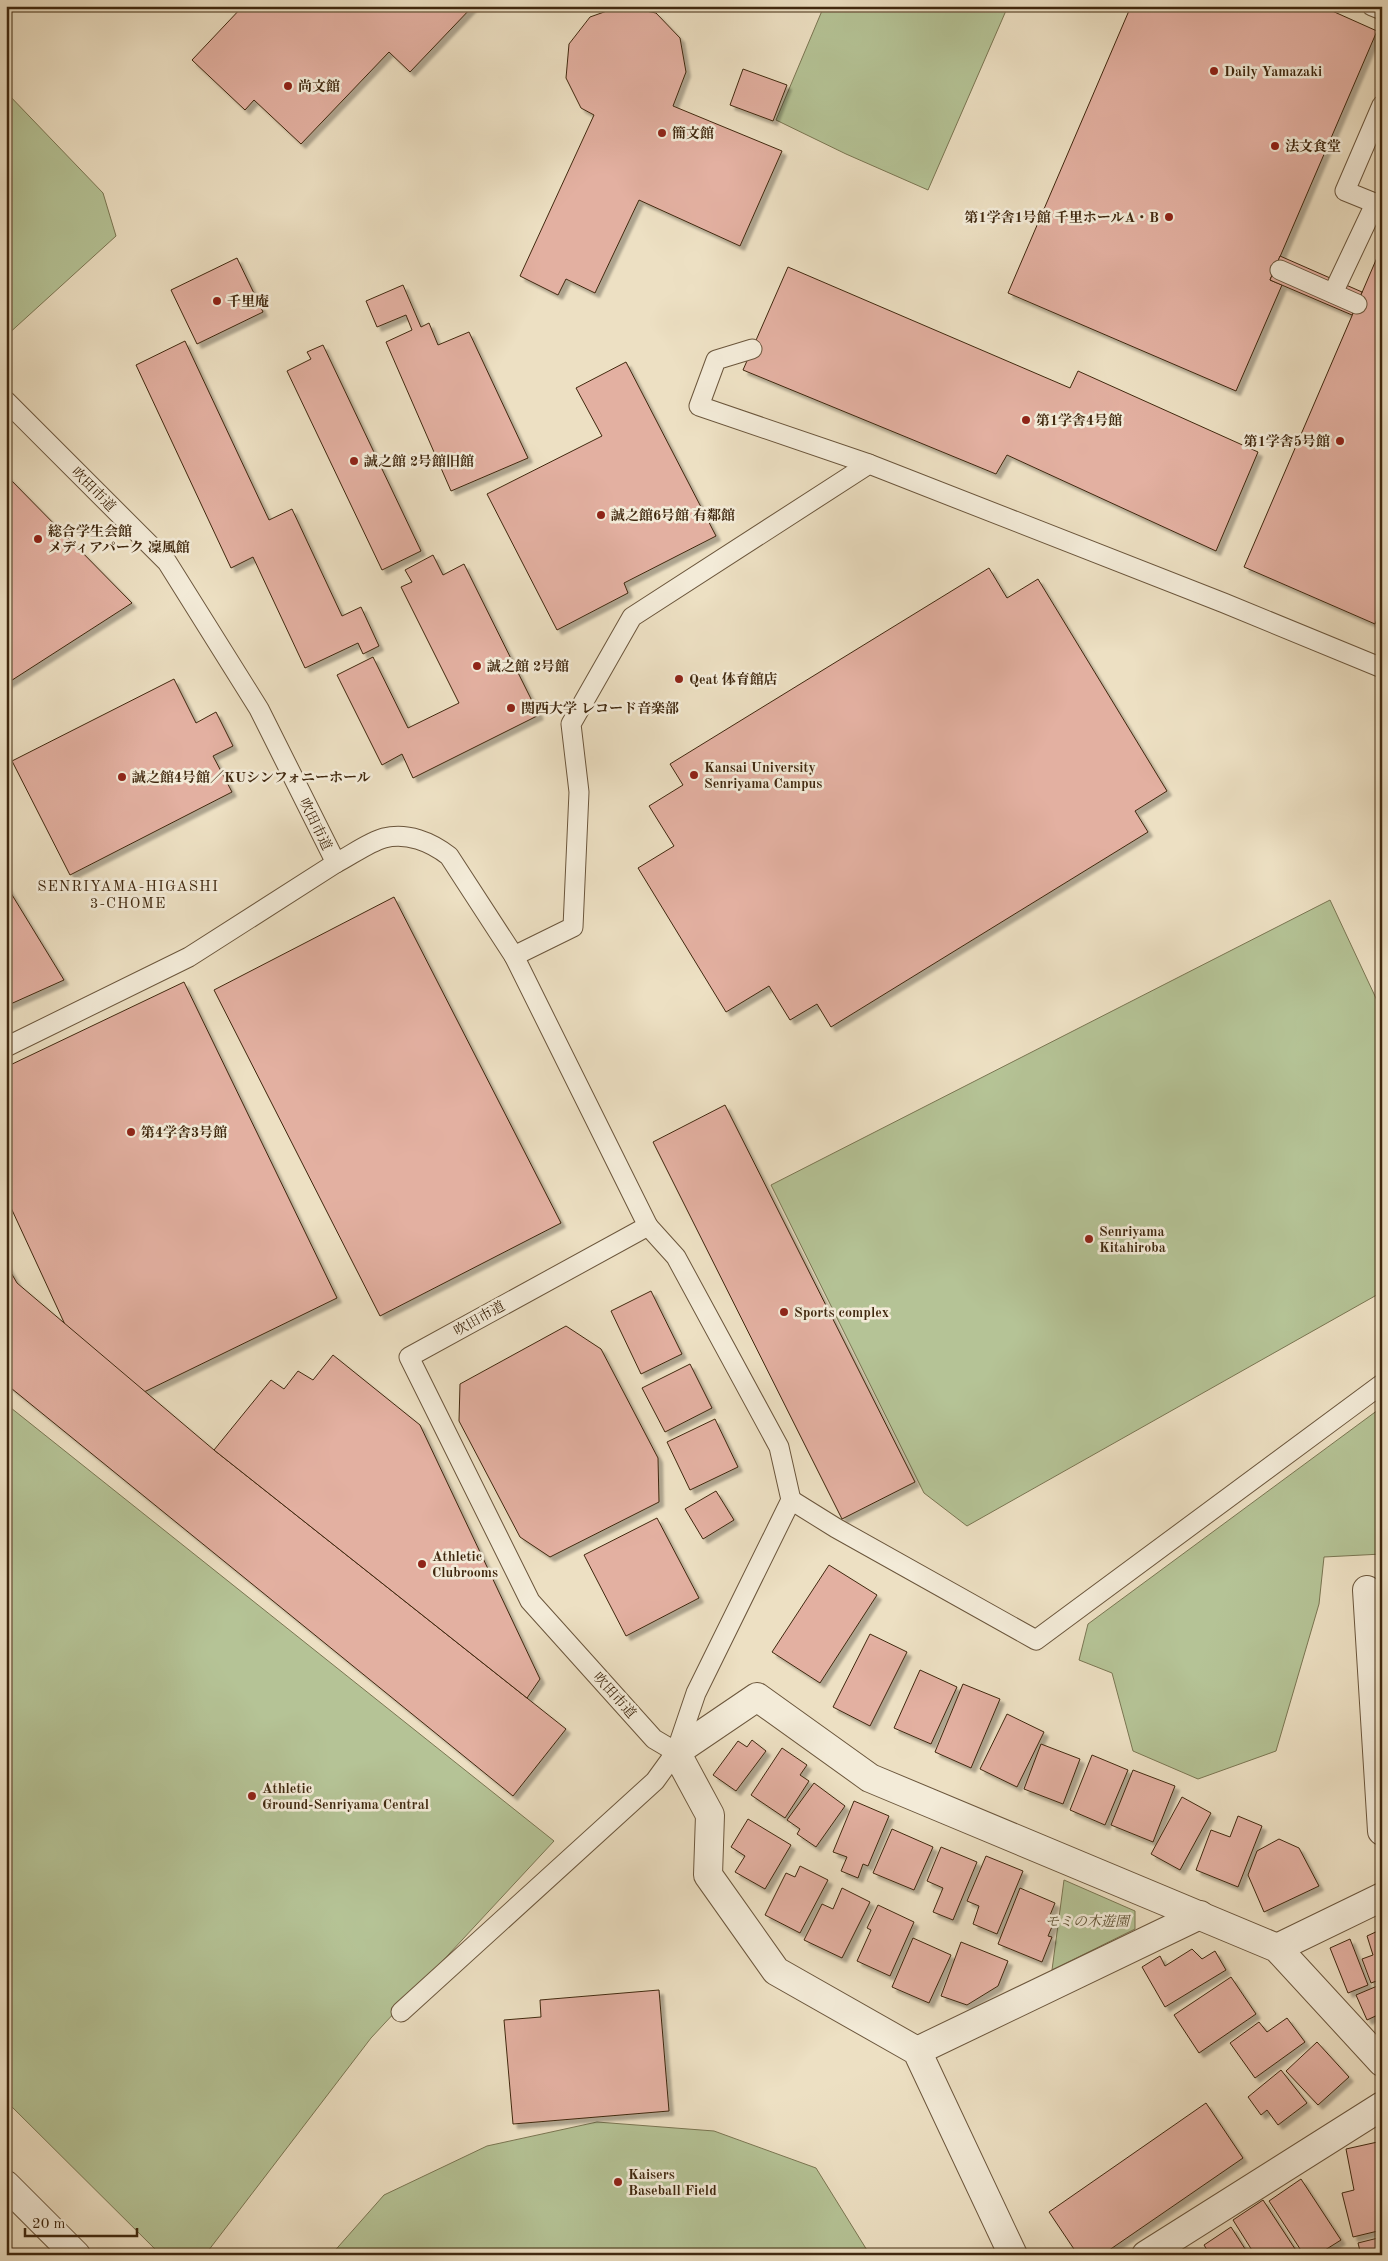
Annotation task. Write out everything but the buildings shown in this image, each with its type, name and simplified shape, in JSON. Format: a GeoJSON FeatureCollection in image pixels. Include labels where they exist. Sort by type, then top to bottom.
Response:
{"type":"FeatureCollection","features":[{"type":"Feature","properties":{"kind":"street"},"geometry":{"type":"LineString","coordinates":[[1367,1590],[1382,1831]]}},
{"type":"Feature","properties":{"kind":"street"},"geometry":{"type":"LineString","coordinates":[[1013,2255],[917,2051],[776,1971],[708,1875],[710,1815],[676,1752],[756,1698],[870,1778],[1277,1948],[1382,2062]]}},
{"type":"Feature","properties":{"kind":"street"},"geometry":{"type":"LineString","coordinates":[[1277,1948],[1382,1898]]}},
{"type":"Feature","properties":{"kind":"street"},"geometry":{"type":"LineString","coordinates":[[917,2051],[1200,1915]]}},
{"type":"Feature","properties":{"kind":"street"},"geometry":{"type":"LineString","coordinates":[[1146,2255],[1382,2106]]}},
{"type":"Feature","properties":{"kind":"street"},"geometry":{"type":"LineString","coordinates":[[6,2184],[76,2255]]}},
{"type":"Feature","properties":{"kind":"lane"},"geometry":{"type":"LineString","coordinates":[[1372,6],[1382,10]]}},
{"type":"Feature","properties":{"kind":"lane"},"geometry":{"type":"LineString","coordinates":[[1333,293],[1379,205],[1345,191],[1382,105]]}},
{"type":"Feature","properties":{"kind":"lane"},"geometry":{"type":"LineString","coordinates":[[1280,270],[1357,304]]}},
{"type":"Feature","properties":{"kind":"lane"},"geometry":{"type":"LineString","coordinates":[[752,350],[716,360],[699,406],[869,464],[1224,603],[1382,668]]}},
{"type":"Feature","properties":{"kind":"lane","name":"吹田市道"},"geometry":{"type":"LineString","coordinates":[[6,401],[167,562],[259,709],[336,863],[383,838],[402,836],[421,840],[438,847],[449,856],[514,956],[648,1226],[676,1257],[780,1447],[791,1500]]}},
{"type":"Feature","properties":{"kind":"lane"},"geometry":{"type":"LineString","coordinates":[[514,956],[572,928],[579,792],[571,724],[632,617],[869,464]]}},
{"type":"Feature","properties":{"kind":"lane"},"geometry":{"type":"LineString","coordinates":[[6,1046],[189,957],[336,863]]}},
{"type":"Feature","properties":{"kind":"lane","name":"吹田市道"},"geometry":{"type":"LineString","coordinates":[[648,1226],[409,1357],[530,1601],[654,1738],[676,1752]]}},
{"type":"Feature","properties":{"kind":"lane"},"geometry":{"type":"LineString","coordinates":[[401,2012],[654,1781],[676,1752],[696,1693],[791,1500],[836,1528],[1036,1640],[1382,1384]]}},
{"type":"Feature","properties":{"kind":"green space"},"geometry":{"type":"Polygon","coordinates":[[[824,6],[1008,6],[928,190],[846,154],[776,120],[824,6]]]}},
{"type":"Feature","properties":{"kind":"green space"},"geometry":{"type":"Polygon","coordinates":[[[6,92],[103,193],[116,236],[6,336],[6,92]]]}},
{"type":"Feature","properties":{"kind":"green space","name":"Senriyama Kitahiroba"},"geometry":{"type":"Polygon","coordinates":[[[1330,900],[1382,1011],[1382,1292],[967,1526],[924,1493],[771,1185],[1330,900]]]}},
{"type":"Feature","properties":{"kind":"green space","name":"Athletic Ground-Senriyama Central"},"geometry":{"type":"Polygon","coordinates":[[[6,1404],[554,1841],[371,2038],[205,2255],[161,2255],[6,2101],[6,1404]]]}},
{"type":"Feature","properties":{"kind":"green space"},"geometry":{"type":"Polygon","coordinates":[[[1382,1407],[1382,1554],[1324,1557],[1319,1604],[1276,1751],[1198,1779],[1133,1751],[1112,1673],[1079,1660],[1088,1624],[1382,1407]]]}},
{"type":"Feature","properties":{"kind":"green space","name":"モミの木遊園"},"geometry":{"type":"Polygon","coordinates":[[[1064,1880],[1135,1911],[1135,1929],[1052,1970],[1064,1880]]]}},
{"type":"Feature","properties":{"kind":"green space","name":"Kaisers Baseball Field"},"geometry":{"type":"Polygon","coordinates":[[[597,2122],[714,2131],[816,2168],[870,2255],[331,2255],[384,2195],[487,2146],[597,2122]]]}},
{"type":"Feature","properties":{"kind":"place","name":"Daily Yamazaki"},"geometry":{"type":"Point","coordinates":[1214,71]}},
{"type":"Feature","properties":{"kind":"place","name":"尚文館"},"geometry":{"type":"Point","coordinates":[288,86]}},
{"type":"Feature","properties":{"kind":"place","name":"簡文館"},"geometry":{"type":"Point","coordinates":[662,133]}},
{"type":"Feature","properties":{"kind":"place","name":"法文食堂"},"geometry":{"type":"Point","coordinates":[1275,146]}},
{"type":"Feature","properties":{"kind":"place","name":"第1学舎1号館 千里ホールA・B"},"geometry":{"type":"Point","coordinates":[1169,217]}},
{"type":"Feature","properties":{"kind":"place","name":"千里庵"},"geometry":{"type":"Point","coordinates":[217,301]}},
{"type":"Feature","properties":{"kind":"place","name":"第1学舎4号館"},"geometry":{"type":"Point","coordinates":[1026,420]}},
{"type":"Feature","properties":{"kind":"place","name":"第1学舎5号館"},"geometry":{"type":"Point","coordinates":[1340,441]}},
{"type":"Feature","properties":{"kind":"place","name":"誠之館 2号館旧館"},"geometry":{"type":"Point","coordinates":[354,461]}},
{"type":"Feature","properties":{"kind":"place","name":"誠之館6号館 有鄰館"},"geometry":{"type":"Point","coordinates":[601,515]}},
{"type":"Feature","properties":{"kind":"place","name":"総合学生会館 メディアパーク 凜風館"},"geometry":{"type":"Point","coordinates":[38,539]}},
{"type":"Feature","properties":{"kind":"place","name":"誠之館 2号館"},"geometry":{"type":"Point","coordinates":[477,666]}},
{"type":"Feature","properties":{"kind":"place","name":"Qeat 体育館店"},"geometry":{"type":"Point","coordinates":[679,679]}},
{"type":"Feature","properties":{"kind":"place","name":"関西大学 レコード音楽部"},"geometry":{"type":"Point","coordinates":[511,708]}},
{"type":"Feature","properties":{"kind":"place","name":"Kansai University Senriyama Campus"},"geometry":{"type":"Point","coordinates":[694,775]}},
{"type":"Feature","properties":{"kind":"place","name":"誠之館4号館／KUシンフォニーホール"},"geometry":{"type":"Point","coordinates":[122,777]}},
{"type":"Feature","properties":{"kind":"place","name":"第4学舎3号館"},"geometry":{"type":"Point","coordinates":[131,1132]}},
{"type":"Feature","properties":{"kind":"place","name":"Senriyama Kitahiroba"},"geometry":{"type":"Point","coordinates":[1089,1239]}},
{"type":"Feature","properties":{"kind":"place","name":"Sports complex"},"geometry":{"type":"Point","coordinates":[784,1312]}},
{"type":"Feature","properties":{"kind":"place","name":"Athletic Clubrooms"},"geometry":{"type":"Point","coordinates":[422,1564]}},
{"type":"Feature","properties":{"kind":"place","name":"Athletic Ground-Senriyama Central"},"geometry":{"type":"Point","coordinates":[252,1796]}},
{"type":"Feature","properties":{"kind":"place","name":"Kaisers Baseball Field"},"geometry":{"type":"Point","coordinates":[618,2182]}},
{"type":"Feature","properties":{"kind":"district","name":"SENRIYAMA-HIGASHI 3-CHOME"},"geometry":{"type":"Point","coordinates":[128,894]}}]}
